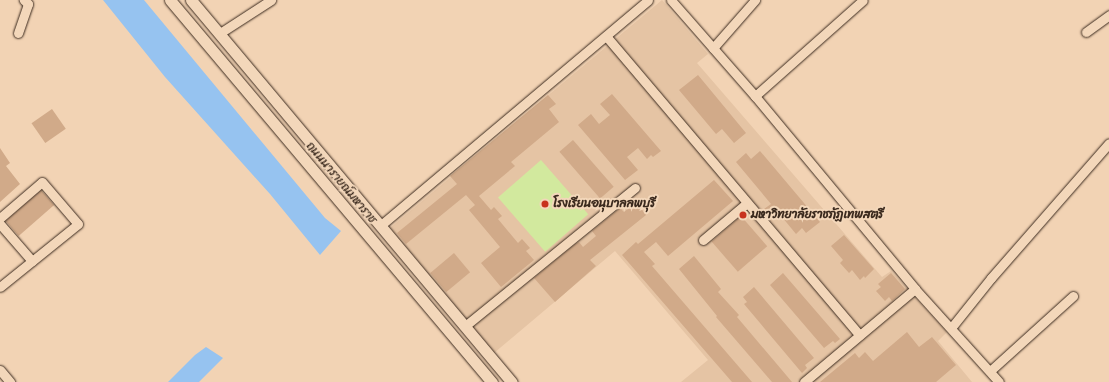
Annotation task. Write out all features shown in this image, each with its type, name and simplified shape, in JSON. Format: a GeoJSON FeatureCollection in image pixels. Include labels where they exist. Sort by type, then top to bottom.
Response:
{"type":"FeatureCollection","features":[{"type":"Feature","properties":{"kind":"main road","name":"ถนนนารายณ์มหาราช"},"geometry":{"type":"LineString","coordinates":[[170,0],[492,382]]}},
{"type":"Feature","properties":{"kind":"main road","name":"ถนนนารายณ์มหาราช"},"geometry":{"type":"LineString","coordinates":[[192,0],[512,382]]}},
{"type":"Feature","properties":{"kind":"street"},"geometry":{"type":"LineString","coordinates":[[18,33],[28,4],[24,0]]}},
{"type":"Feature","properties":{"kind":"street"},"geometry":{"type":"LineString","coordinates":[[220,33],[271,0]]}},
{"type":"Feature","properties":{"kind":"street"},"geometry":{"type":"LineString","coordinates":[[381,225],[648,0]]}},
{"type":"Feature","properties":{"kind":"street"},"geometry":{"type":"LineString","coordinates":[[671,0],[755,96],[915,290],[999,382]]}},
{"type":"Feature","properties":{"kind":"street"},"geometry":{"type":"LineString","coordinates":[[713,48],[755,0]]}},
{"type":"Feature","properties":{"kind":"street"},"geometry":{"type":"LineString","coordinates":[[755,96],[863,0]]}},
{"type":"Feature","properties":{"kind":"street"},"geometry":{"type":"LineString","coordinates":[[1086,32],[1109,15]]}},
{"type":"Feature","properties":{"kind":"street"},"geometry":{"type":"LineString","coordinates":[[606,36],[860,335]]}},
{"type":"Feature","properties":{"kind":"street"},"geometry":{"type":"LineString","coordinates":[[950,328],[991,278],[1109,143]]}},
{"type":"Feature","properties":{"kind":"street"},"geometry":{"type":"LineString","coordinates":[[0,218],[42,182],[78,224],[0,287]]}},
{"type":"Feature","properties":{"kind":"street"},"geometry":{"type":"LineString","coordinates":[[465,326],[635,188]]}},
{"type":"Feature","properties":{"kind":"street"},"geometry":{"type":"LineString","coordinates":[[703,240],[747,202]]}},
{"type":"Feature","properties":{"kind":"street"},"geometry":{"type":"LineString","coordinates":[[0,224],[32,261]]}},
{"type":"Feature","properties":{"kind":"street"},"geometry":{"type":"LineString","coordinates":[[804,382],[915,290]]}},
{"type":"Feature","properties":{"kind":"street"},"geometry":{"type":"LineString","coordinates":[[990,371],[1074,296]]}},
{"type":"Feature","properties":{"kind":"street"},"geometry":{"type":"LineString","coordinates":[[0,370],[10,382]]}},
{"type":"Feature","properties":{"kind":"shaded area"},"geometry":{"type":"Polygon","coordinates":[[[662,0],[708,54],[697,63],[882,277],[891,271],[947,332],[938,341],[972,382],[681,382],[708,360],[615,251],[494,353],[390,228],[662,0]]]}},
{"type":"Feature","properties":{"kind":"green space"},"geometry":{"type":"Polygon","coordinates":[[[541,160],[588,214],[545,252],[498,197],[541,160]]]}},
{"type":"Feature","properties":{"kind":"water"},"geometry":{"type":"Polygon","coordinates":[[[103,0],[144,0],[325,218],[341,231],[320,255],[270,194],[165,77],[103,0]]]}},
{"type":"Feature","properties":{"kind":"water"},"geometry":{"type":"Polygon","coordinates":[[[206,347],[223,358],[199,382],[168,382],[195,355],[206,347]]]}},
{"type":"Feature","properties":{"kind":"building"},"geometry":{"type":"Polygon","coordinates":[[[698,75],[746,133],[734,143],[722,129],[716,134],[679,90],[698,75]]]}},
{"type":"Feature","properties":{"kind":"building"},"geometry":{"type":"Polygon","coordinates":[[[612,94],[661,151],[653,157],[651,155],[647,159],[638,148],[627,157],[638,170],[625,180],[578,125],[591,114],[599,124],[610,115],[600,104],[612,94]]]}},
{"type":"Feature","properties":{"kind":"building"},"geometry":{"type":"Polygon","coordinates":[[[548,95],[556,104],[549,109],[559,122],[511,162],[515,166],[479,196],[491,210],[494,207],[502,216],[498,219],[518,243],[522,239],[530,248],[526,251],[534,260],[501,287],[481,263],[500,247],[469,210],[475,205],[466,195],[406,244],[397,233],[457,184],[450,176],[548,95]]]}},
{"type":"Feature","properties":{"kind":"building"},"geometry":{"type":"Polygon","coordinates":[[[52,109],[66,129],[45,143],[32,123],[52,109]]]}},
{"type":"Feature","properties":{"kind":"building"},"geometry":{"type":"Polygon","coordinates":[[[573,140],[614,187],[600,199],[559,152],[573,140]]]}},
{"type":"Feature","properties":{"kind":"building"},"geometry":{"type":"Polygon","coordinates":[[[0,148],[10,163],[6,166],[20,184],[0,202],[0,148]]]}},
{"type":"Feature","properties":{"kind":"building"},"geometry":{"type":"Polygon","coordinates":[[[760,151],[820,222],[806,233],[802,228],[796,234],[777,211],[770,216],[764,209],[771,204],[736,162],[746,153],[751,159],[760,151]]]}},
{"type":"Feature","properties":{"kind":"building"},"geometry":{"type":"Polygon","coordinates":[[[714,180],[733,201],[668,256],[656,242],[644,252],[655,264],[652,266],[752,382],[732,382],[622,255],[636,242],[638,244],[714,180]]]}},
{"type":"Feature","properties":{"kind":"building"},"geometry":{"type":"Polygon","coordinates":[[[41,190],[54,205],[19,236],[6,221],[41,190]]]}},
{"type":"Feature","properties":{"kind":"building"},"geometry":{"type":"Polygon","coordinates":[[[636,202],[646,215],[590,260],[596,266],[555,302],[534,278],[575,244],[579,242],[583,247],[596,236],[592,231],[620,208],[624,212],[636,202]]]}},
{"type":"Feature","properties":{"kind":"building"},"geometry":{"type":"Polygon","coordinates":[[[741,216],[767,246],[738,272],[712,242],[741,216]]]}},
{"type":"Feature","properties":{"kind":"building"},"geometry":{"type":"Polygon","coordinates":[[[844,235],[874,269],[865,278],[864,276],[860,280],[852,270],[849,273],[840,263],[843,260],[831,246],[844,235]]]}},
{"type":"Feature","properties":{"kind":"building"},"geometry":{"type":"Polygon","coordinates":[[[454,253],[470,272],[446,292],[430,273],[454,253]]]}},
{"type":"Feature","properties":{"kind":"building"},"geometry":{"type":"Polygon","coordinates":[[[694,256],[721,289],[718,292],[739,315],[737,317],[792,382],[772,382],[716,317],[717,316],[679,269],[694,256]]]}},
{"type":"Feature","properties":{"kind":"building"},"geometry":{"type":"Polygon","coordinates":[[[783,273],[840,339],[835,343],[833,341],[824,348],[770,285],[783,273]]]}},
{"type":"Feature","properties":{"kind":"building"},"geometry":{"type":"Polygon","coordinates":[[[891,273],[905,289],[892,301],[889,297],[885,301],[876,291],[881,287],[878,284],[891,273]]]}},
{"type":"Feature","properties":{"kind":"building"},"geometry":{"type":"Polygon","coordinates":[[[754,287],[814,358],[805,365],[807,368],[802,373],[744,304],[747,302],[743,297],[754,287]]]}},
{"type":"Feature","properties":{"kind":"building"},"geometry":{"type":"Polygon","coordinates":[[[907,332],[919,347],[932,337],[956,365],[936,382],[820,382],[855,353],[859,358],[865,352],[873,361],[907,332]]]}},
{"type":"Feature","properties":{"kind":"place","name":"โรงเรียนอนุบาลลพบุรี"},"geometry":{"type":"Point","coordinates":[545,204]}},
{"type":"Feature","properties":{"kind":"place","name":"มหาวิทยาลัยราชภัฏเทพสตรี"},"geometry":{"type":"Point","coordinates":[743,215]}}]}
